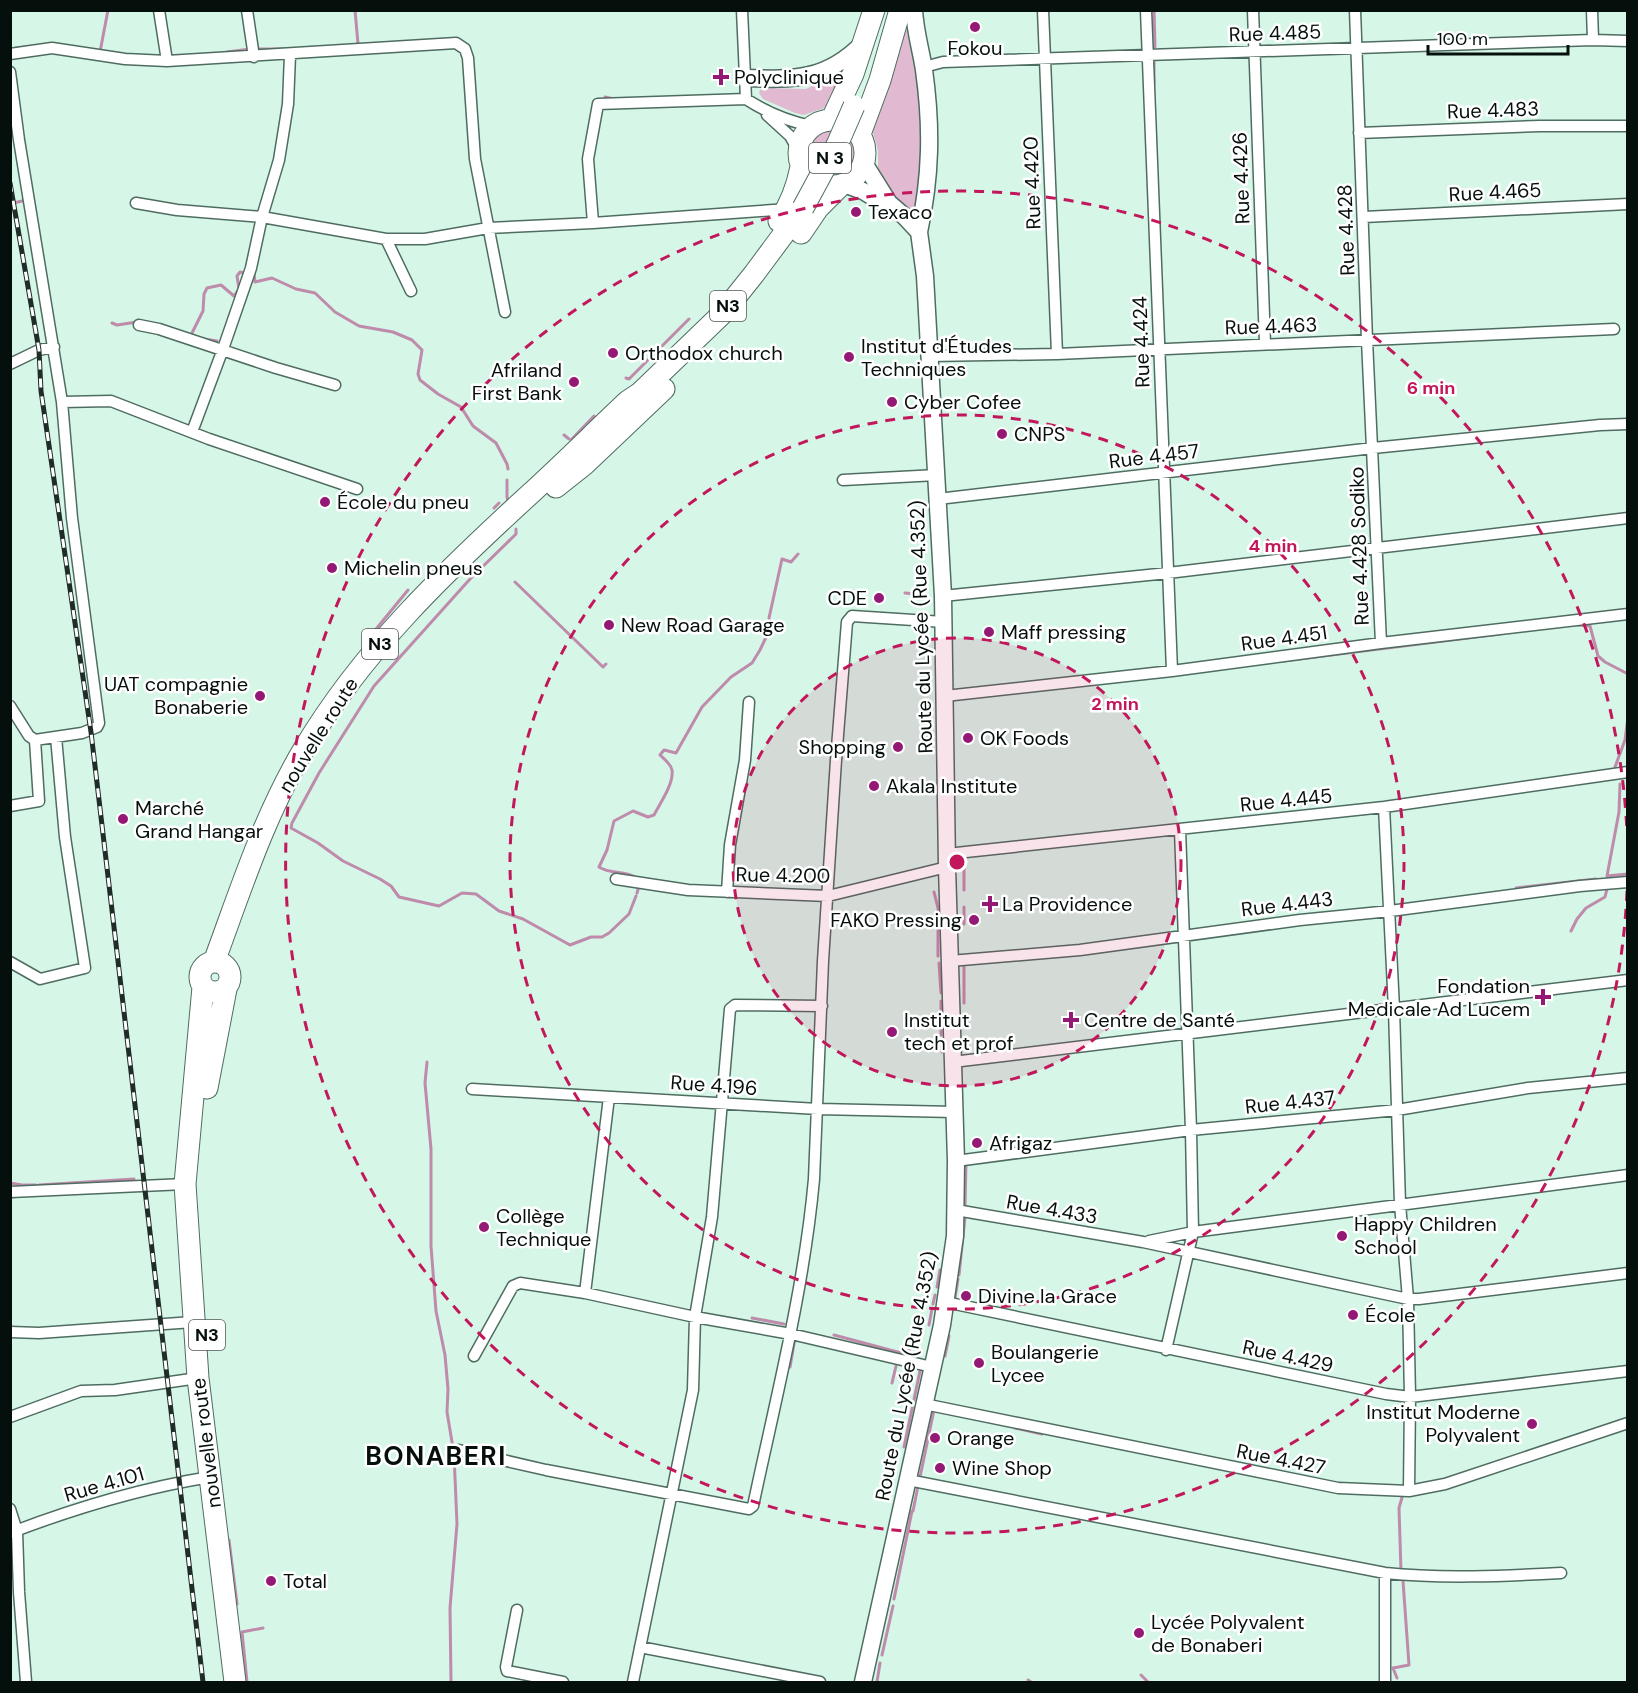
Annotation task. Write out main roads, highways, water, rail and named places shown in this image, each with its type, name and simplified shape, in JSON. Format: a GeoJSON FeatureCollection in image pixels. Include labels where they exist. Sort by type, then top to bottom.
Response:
{"type":"FeatureCollection","features":[{"type":"Feature","properties":{"kind":"highway"},"geometry":{"type":"LineString","coordinates":[[832,119],[853,74],[874,10]]}},
{"type":"Feature","properties":{"kind":"highway","name":"N 3"},"geometry":{"type":"LineString","coordinates":[[795,208],[837,145],[855,106],[876,49],[887,10]]}},
{"type":"Feature","properties":{"kind":"highway"},"geometry":{"type":"LineString","coordinates":[[860,134],[880,80],[900,10]]}},
{"type":"Feature","properties":{"kind":"highway"},"geometry":{"type":"LineString","coordinates":[[832,119],[843,121],[860,134],[865,153],[860,172],[842,185],[828,186],[817,183],[808,176],[800,158],[804,133],[811,126],[832,119]]}},
{"type":"Feature","properties":{"kind":"highway","name":"nouvelle route"},"geometry":{"type":"LineString","coordinates":[[244,1683],[215,1425],[197,1207],[205,1095],[222,973],[243,911],[286,805],[317,749],[349,699],[374,666],[414,621],[532,497],[633,405],[640,393],[722,314],[754,274],[795,208],[800,158]]}},
{"type":"Feature","properties":{"kind":"highway","name":"nouvelle route"},"geometry":{"type":"LineString","coordinates":[[532,497],[558,486],[585,464],[739,315],[786,256],[818,208],[842,185]]}},
{"type":"Feature","properties":{"kind":"highway","name":"nouvelle route"},"geometry":{"type":"LineString","coordinates":[[532,497],[544,471],[563,450],[733,282],[795,208]]}},
{"type":"Feature","properties":{"kind":"highway","name":"nouvelle route"},"geometry":{"type":"LineString","coordinates":[[222,973],[208,963],[200,976],[203,987],[185,1184],[198,1378],[235,1683]]}},
{"type":"Feature","properties":{"kind":"main road"},"geometry":{"type":"LineString","coordinates":[[914,10],[924,67],[930,148],[926,197],[918,232]]}},
{"type":"Feature","properties":{"kind":"main road"},"geometry":{"type":"LineString","coordinates":[[745,78],[780,79],[819,73],[848,59],[864,42]]}},
{"type":"Feature","properties":{"kind":"main road"},"geometry":{"type":"LineString","coordinates":[[864,163],[889,203],[918,232]]}},
{"type":"Feature","properties":{"kind":"main road"},"geometry":{"type":"LineString","coordinates":[[842,185],[863,191],[904,216]]}},
{"type":"Feature","properties":{"kind":"main road","name":"Route du Lycée (Rue 4.352)"},"geometry":{"type":"LineString","coordinates":[[863,1683],[945,1302],[952,1265],[956,1210],[943,596],[925,276],[918,232]]}},
{"type":"Feature","properties":{"kind":"waterway"},"geometry":{"type":"LineString","coordinates":[[100,52],[108,10]]}},
{"type":"Feature","properties":{"kind":"waterway"},"geometry":{"type":"LineString","coordinates":[[355,10],[358,44]]}},
{"type":"Feature","properties":{"kind":"waterway"},"geometry":{"type":"LineString","coordinates":[[1154,10],[1155,47]]}},
{"type":"Feature","properties":{"kind":"waterway"},"geometry":{"type":"LineString","coordinates":[[16,48],[34,46]]}},
{"type":"Feature","properties":{"kind":"waterway"},"geometry":{"type":"LineString","coordinates":[[227,52],[250,49]]}},
{"type":"Feature","properties":{"kind":"waterway"},"geometry":{"type":"LineString","coordinates":[[256,49],[284,49]]}},
{"type":"Feature","properties":{"kind":"waterway"},"geometry":{"type":"LineString","coordinates":[[1154,84],[1155,59]]}},
{"type":"Feature","properties":{"kind":"waterway"},"geometry":{"type":"LineString","coordinates":[[605,97],[614,99]]}},
{"type":"Feature","properties":{"kind":"waterway"},"geometry":{"type":"LineString","coordinates":[[10,204],[26,200]]}},
{"type":"Feature","properties":{"kind":"waterway"},"geometry":{"type":"LineString","coordinates":[[191,335],[203,311],[204,294],[207,288],[221,285],[234,296],[239,289],[237,276],[240,272],[245,273]]}},
{"type":"Feature","properties":{"kind":"waterway"},"geometry":{"type":"LineString","coordinates":[[252,274],[254,274],[255,282],[272,278],[296,289],[315,293],[335,312],[359,326],[393,332],[412,340],[422,350],[418,374],[420,380],[461,407],[473,426],[496,443],[508,469]]}},
{"type":"Feature","properties":{"kind":"waterway"},"geometry":{"type":"LineString","coordinates":[[626,378],[629,379],[689,319]]}},
{"type":"Feature","properties":{"kind":"waterway"},"geometry":{"type":"LineString","coordinates":[[112,323],[117,325],[137,322]]}},
{"type":"Feature","properties":{"kind":"waterway"},"geometry":{"type":"LineString","coordinates":[[204,339],[217,341]]}},
{"type":"Feature","properties":{"kind":"waterway"},"geometry":{"type":"LineString","coordinates":[[572,439],[594,416]]}},
{"type":"Feature","properties":{"kind":"waterway"},"geometry":{"type":"LineString","coordinates":[[564,435],[569,439]]}},
{"type":"Feature","properties":{"kind":"waterway"},"geometry":{"type":"LineString","coordinates":[[507,480],[509,504]]}},
{"type":"Feature","properties":{"kind":"waterway"},"geometry":{"type":"LineString","coordinates":[[494,508],[499,503]]}},
{"type":"Feature","properties":{"kind":"waterway"},"geometry":{"type":"LineString","coordinates":[[439,906],[399,897],[391,886],[343,861],[318,843],[291,828],[292,823],[319,773],[374,686],[470,579],[516,534],[516,529]]}},
{"type":"Feature","properties":{"kind":"waterway"},"geometry":{"type":"LineString","coordinates":[[638,879],[629,874],[599,867],[607,850],[614,821],[633,811],[648,817],[654,815],[669,787],[672,775],[670,766],[660,755],[664,750],[676,753],[702,707],[731,677],[752,663],[770,629],[769,618],[782,559],[791,562],[798,554]]}},
{"type":"Feature","properties":{"kind":"waterway"},"geometry":{"type":"LineString","coordinates":[[515,582],[603,667],[606,664]]}},
{"type":"Feature","properties":{"kind":"waterway"},"geometry":{"type":"LineString","coordinates":[[372,634],[408,590]]}},
{"type":"Feature","properties":{"kind":"waterway"},"geometry":{"type":"LineString","coordinates":[[905,593],[925,595]]}},
{"type":"Feature","properties":{"kind":"waterway"},"geometry":{"type":"LineString","coordinates":[[1578,625],[1590,626],[1598,656],[1628,674]]}},
{"type":"Feature","properties":{"kind":"waterway"},"geometry":{"type":"LineString","coordinates":[[1283,661],[1500,634]]}},
{"type":"Feature","properties":{"kind":"waterway"},"geometry":{"type":"LineString","coordinates":[[1615,767],[1625,740],[1628,717]]}},
{"type":"Feature","properties":{"kind":"waterway"},"geometry":{"type":"LineString","coordinates":[[1620,784],[1619,812],[1607,876],[1628,874]]}},
{"type":"Feature","properties":{"kind":"waterway"},"geometry":{"type":"LineString","coordinates":[[964,866],[964,890]]}},
{"type":"Feature","properties":{"kind":"waterway"},"geometry":{"type":"LineString","coordinates":[[1516,888],[1596,879]]}},
{"type":"Feature","properties":{"kind":"waterway"},"geometry":{"type":"LineString","coordinates":[[637,893],[639,886]]}},
{"type":"Feature","properties":{"kind":"waterway"},"geometry":{"type":"LineString","coordinates":[[1571,931],[1586,908],[1605,897],[1607,889]]}},
{"type":"Feature","properties":{"kind":"waterway"},"geometry":{"type":"LineString","coordinates":[[934,892],[938,908],[938,956]]}},
{"type":"Feature","properties":{"kind":"waterway"},"geometry":{"type":"LineString","coordinates":[[439,906],[462,893],[476,894],[499,911],[523,919],[570,945],[609,933],[629,914],[636,896]]}},
{"type":"Feature","properties":{"kind":"waterway"},"geometry":{"type":"LineString","coordinates":[[964,907],[964,924]]}},
{"type":"Feature","properties":{"kind":"waterway"},"geometry":{"type":"LineString","coordinates":[[939,963],[941,993]]}},
{"type":"Feature","properties":{"kind":"waterway"},"geometry":{"type":"LineString","coordinates":[[964,967],[964,1003]]}},
{"type":"Feature","properties":{"kind":"waterway"},"geometry":{"type":"LineString","coordinates":[[941,1001],[941,1009]]}},
{"type":"Feature","properties":{"kind":"waterway"},"geometry":{"type":"LineString","coordinates":[[941,1024],[941,1035]]}},
{"type":"Feature","properties":{"kind":"waterway"},"geometry":{"type":"LineString","coordinates":[[942,1042],[942,1052]]}},
{"type":"Feature","properties":{"kind":"waterway"},"geometry":{"type":"LineString","coordinates":[[427,1062],[425,1083],[431,1149],[431,1246],[436,1311],[445,1355],[448,1389],[447,1412],[454,1454],[457,1524],[450,1608],[451,1682]]}},
{"type":"Feature","properties":{"kind":"waterway"},"geometry":{"type":"LineString","coordinates":[[965,1208],[966,1162]]}},
{"type":"Feature","properties":{"kind":"waterway"},"geometry":{"type":"LineString","coordinates":[[39,1185],[134,1179]]}},
{"type":"Feature","properties":{"kind":"waterway"},"geometry":{"type":"LineString","coordinates":[[10,1183],[22,1185]]}},
{"type":"Feature","properties":{"kind":"waterway"},"geometry":{"type":"LineString","coordinates":[[23,1185],[36,1185]]}},
{"type":"Feature","properties":{"kind":"waterway"},"geometry":{"type":"LineString","coordinates":[[13,1197],[25,1195]]}},
{"type":"Feature","properties":{"kind":"waterway"},"geometry":{"type":"LineString","coordinates":[[959,1275],[965,1217]]}},
{"type":"Feature","properties":{"kind":"waterway"},"geometry":{"type":"LineString","coordinates":[[937,1287],[940,1270]]}},
{"type":"Feature","properties":{"kind":"waterway"},"geometry":{"type":"LineString","coordinates":[[955,1298],[958,1279]]}},
{"type":"Feature","properties":{"kind":"waterway"},"geometry":{"type":"LineString","coordinates":[[933,1304],[935,1295]]}},
{"type":"Feature","properties":{"kind":"waterway"},"geometry":{"type":"LineString","coordinates":[[929,1325],[932,1309]]}},
{"type":"Feature","properties":{"kind":"waterway"},"geometry":{"type":"LineString","coordinates":[[752,1318],[784,1324]]}},
{"type":"Feature","properties":{"kind":"waterway"},"geometry":{"type":"LineString","coordinates":[[834,1335],[905,1354],[911,1348]]}},
{"type":"Feature","properties":{"kind":"waterway"},"geometry":{"type":"LineString","coordinates":[[945,1356],[949,1336]]}},
{"type":"Feature","properties":{"kind":"waterway"},"geometry":{"type":"LineString","coordinates":[[790,1367],[796,1338]]}},
{"type":"Feature","properties":{"kind":"waterway"},"geometry":{"type":"LineString","coordinates":[[892,1383],[896,1366]]}},
{"type":"Feature","properties":{"kind":"waterway"},"geometry":{"type":"LineString","coordinates":[[904,1447],[920,1371]]}},
{"type":"Feature","properties":{"kind":"waterway"},"geometry":{"type":"LineString","coordinates":[[920,1477],[934,1410]]}},
{"type":"Feature","properties":{"kind":"waterway"},"geometry":{"type":"LineString","coordinates":[[1015,1428],[1042,1434]]}},
{"type":"Feature","properties":{"kind":"waterway"},"geometry":{"type":"LineString","coordinates":[[913,1511],[918,1486]]}},
{"type":"Feature","properties":{"kind":"waterway"},"geometry":{"type":"LineString","coordinates":[[1401,1571],[1399,1508],[1403,1494]]}},
{"type":"Feature","properties":{"kind":"waterway"},"geometry":{"type":"LineString","coordinates":[[894,1599],[912,1511]]}},
{"type":"Feature","properties":{"kind":"waterway"},"geometry":{"type":"LineString","coordinates":[[229,1540],[237,1604]]}},
{"type":"Feature","properties":{"kind":"waterway"},"geometry":{"type":"LineString","coordinates":[[1397,1678],[1393,1668],[1409,1665],[1403,1581]]}},
{"type":"Feature","properties":{"kind":"waterway"},"geometry":{"type":"LineString","coordinates":[[882,1655],[893,1606]]}},
{"type":"Feature","properties":{"kind":"waterway"},"geometry":{"type":"LineString","coordinates":[[247,1682],[242,1632],[263,1628]]}},
{"type":"Feature","properties":{"kind":"waterway"},"geometry":{"type":"LineString","coordinates":[[877,1682],[880,1663]]}},
{"type":"Feature","properties":{"kind":"waterway"},"geometry":{"type":"LineString","coordinates":[[1141,1675],[1148,1682]]}},
{"type":"Feature","properties":{"kind":"railway"},"geometry":{"type":"LineString","coordinates":[[10,183],[39,350],[41,391],[91,732],[203,1682]]}},
{"type":"Feature","properties":{"kind":"place","name":"Fokou"},"geometry":{"type":"Point","coordinates":[975,27]}},
{"type":"Feature","properties":{"kind":"place","name":"Polyclinique"},"geometry":{"type":"Point","coordinates":[721,77]}},
{"type":"Feature","properties":{"kind":"place","name":"Texaco"},"geometry":{"type":"Point","coordinates":[856,212]}},
{"type":"Feature","properties":{"kind":"place","name":"Orthodox church"},"geometry":{"type":"Point","coordinates":[613,353]}},
{"type":"Feature","properties":{"kind":"place","name":"Institut d'Études Techniques"},"geometry":{"type":"Point","coordinates":[849,357]}},
{"type":"Feature","properties":{"kind":"place","name":"Afriland First Bank"},"geometry":{"type":"Point","coordinates":[574,382]}},
{"type":"Feature","properties":{"kind":"place","name":"Cyber Cofee"},"geometry":{"type":"Point","coordinates":[892,402]}},
{"type":"Feature","properties":{"kind":"place","name":"CNPS"},"geometry":{"type":"Point","coordinates":[1002,434]}},
{"type":"Feature","properties":{"kind":"place","name":"École du pneu"},"geometry":{"type":"Point","coordinates":[325,502]}},
{"type":"Feature","properties":{"kind":"place","name":"Michelin pneus"},"geometry":{"type":"Point","coordinates":[332,568]}},
{"type":"Feature","properties":{"kind":"place","name":"CDE"},"geometry":{"type":"Point","coordinates":[879,598]}},
{"type":"Feature","properties":{"kind":"place","name":"New Road Garage"},"geometry":{"type":"Point","coordinates":[609,625]}},
{"type":"Feature","properties":{"kind":"place","name":"Maff pressing"},"geometry":{"type":"Point","coordinates":[989,632]}},
{"type":"Feature","properties":{"kind":"place","name":"UAT compagnie Bonaberie"},"geometry":{"type":"Point","coordinates":[260,696]}},
{"type":"Feature","properties":{"kind":"place","name":"OK Foods"},"geometry":{"type":"Point","coordinates":[968,738]}},
{"type":"Feature","properties":{"kind":"place","name":"Shopping"},"geometry":{"type":"Point","coordinates":[898,747]}},
{"type":"Feature","properties":{"kind":"place","name":"Akala Institute"},"geometry":{"type":"Point","coordinates":[874,786]}},
{"type":"Feature","properties":{"kind":"place","name":"Marché Grand Hangar"},"geometry":{"type":"Point","coordinates":[123,819]}},
{"type":"Feature","properties":{"kind":"place","name":"La Providence"},"geometry":{"type":"Point","coordinates":[990,904]}},
{"type":"Feature","properties":{"kind":"place","name":"FAKO Pressing"},"geometry":{"type":"Point","coordinates":[974,920]}},
{"type":"Feature","properties":{"kind":"place","name":"Fondation Medicale Ad Lucem"},"geometry":{"type":"Point","coordinates":[1543,997]}},
{"type":"Feature","properties":{"kind":"place","name":"Centre de Santé"},"geometry":{"type":"Point","coordinates":[1071,1020]}},
{"type":"Feature","properties":{"kind":"place","name":"Institut tech et prof"},"geometry":{"type":"Point","coordinates":[892,1032]}},
{"type":"Feature","properties":{"kind":"place","name":"Afrigaz"},"geometry":{"type":"Point","coordinates":[977,1143]}},
{"type":"Feature","properties":{"kind":"place","name":"Collège Technique"},"geometry":{"type":"Point","coordinates":[484,1227]}},
{"type":"Feature","properties":{"kind":"place","name":"Happy Children School"},"geometry":{"type":"Point","coordinates":[1342,1236]}},
{"type":"Feature","properties":{"kind":"place","name":"Divine la Grace"},"geometry":{"type":"Point","coordinates":[966,1296]}},
{"type":"Feature","properties":{"kind":"place","name":"École"},"geometry":{"type":"Point","coordinates":[1353,1315]}},
{"type":"Feature","properties":{"kind":"place","name":"Boulangerie Lycee"},"geometry":{"type":"Point","coordinates":[979,1363]}},
{"type":"Feature","properties":{"kind":"place","name":"Institut Moderne Polyvalent"},"geometry":{"type":"Point","coordinates":[1532,1424]}},
{"type":"Feature","properties":{"kind":"place","name":"Orange"},"geometry":{"type":"Point","coordinates":[935,1438]}},
{"type":"Feature","properties":{"kind":"place","name":"Wine Shop"},"geometry":{"type":"Point","coordinates":[940,1468]}},
{"type":"Feature","properties":{"kind":"place","name":"Total"},"geometry":{"type":"Point","coordinates":[271,1581]}},
{"type":"Feature","properties":{"kind":"place","name":"Lycée Polyvalent de Bonaberi"},"geometry":{"type":"Point","coordinates":[1139,1633]}},
{"type":"Feature","properties":{"kind":"district","name":"BONABERI"},"geometry":{"type":"Point","coordinates":[436,1456]}}]}
